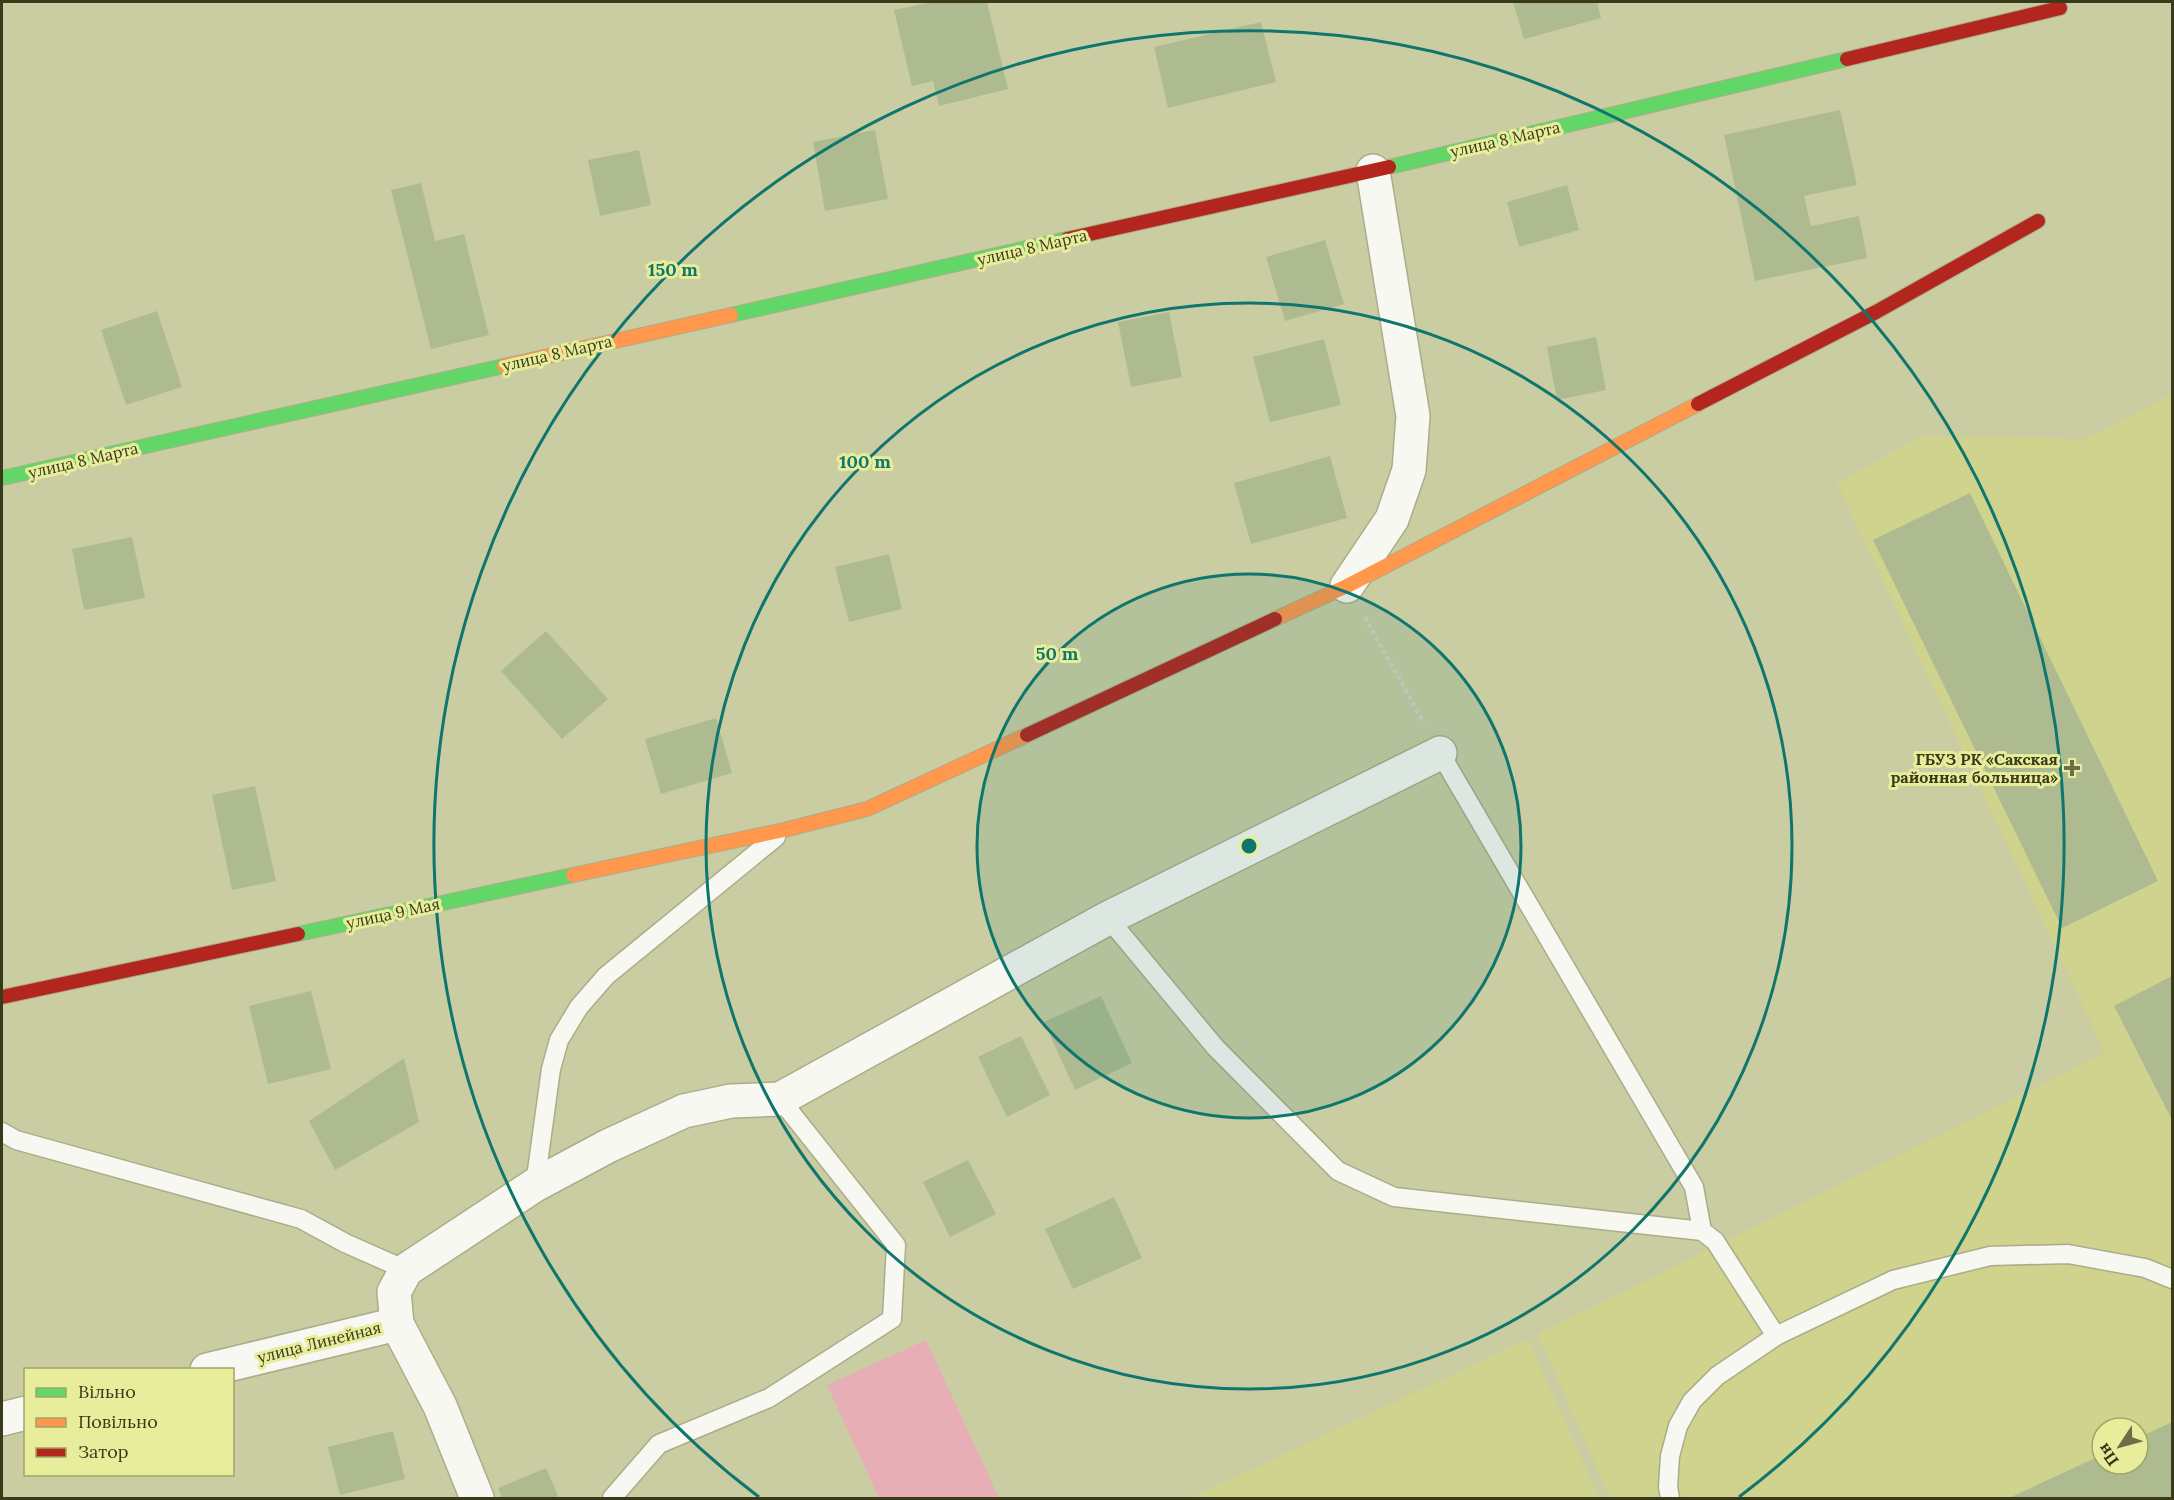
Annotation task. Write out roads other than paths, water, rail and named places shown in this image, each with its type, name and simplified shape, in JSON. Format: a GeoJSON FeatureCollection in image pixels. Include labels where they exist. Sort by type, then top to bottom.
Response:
{"type":"FeatureCollection","features":[{"type":"Feature","properties":{"kind":"street","name":"улица 8 Марта"},"geometry":{"type":"LineString","coordinates":[[2,478],[1373,171],[2058,5]]}},
{"type":"Feature","properties":{"kind":"street"},"geometry":{"type":"LineString","coordinates":[[1347,586],[1392,519],[1409,470],[1413,416],[1373,171]]}},
{"type":"Feature","properties":{"kind":"street","name":"улица 9 Мая"},"geometry":{"type":"LineString","coordinates":[[2,997],[784,830],[867,809],[1347,586],[1876,312],[2038,221]]}},
{"type":"Feature","properties":{"kind":"street"},"geometry":{"type":"LineString","coordinates":[[477,1498],[440,1406],[397,1324],[394,1292],[406,1270],[536,1185],[608,1146],[684,1111],[731,1101],[780,1099],[1108,918],[1440,753]]}},
{"type":"Feature","properties":{"kind":"street","name":"улица Линейная"},"geometry":{"type":"LineString","coordinates":[[215,1368],[397,1324]]}},
{"type":"Feature","properties":{"kind":"street"},"geometry":{"type":"LineString","coordinates":[[2,1419],[24,1414]]}},
{"type":"Feature","properties":{"kind":"lane"},"geometry":{"type":"LineString","coordinates":[[1440,753],[1694,1187],[1702,1231]]}},
{"type":"Feature","properties":{"kind":"lane"},"geometry":{"type":"LineString","coordinates":[[536,1185],[551,1069],[559,1040],[579,1007],[606,976],[784,830]]}},
{"type":"Feature","properties":{"kind":"lane"},"geometry":{"type":"LineString","coordinates":[[1108,918],[1215,1047],[1338,1171],[1394,1197],[1702,1231],[1715,1241],[1776,1336]]}},
{"type":"Feature","properties":{"kind":"lane"},"geometry":{"type":"LineString","coordinates":[[612,1498],[659,1443],[769,1398],[892,1319],[896,1245],[780,1099]]}},
{"type":"Feature","properties":{"kind":"lane"},"geometry":{"type":"LineString","coordinates":[[2,1132],[16,1140],[301,1219],[345,1243],[406,1270]]}},
{"type":"Feature","properties":{"kind":"lane"},"geometry":{"type":"LineString","coordinates":[[1670,1498],[1668,1487],[1670,1456],[1678,1426],[1692,1401],[1717,1376],[1776,1336],[1893,1280],[1990,1256],[2068,1254],[2145,1268],[2172,1279]]}},
{"type":"Feature","properties":{"kind":"place","name":"ГБУЗ РК «Сакская районная больница»"},"geometry":{"type":"Point","coordinates":[2072,768]}}]}
